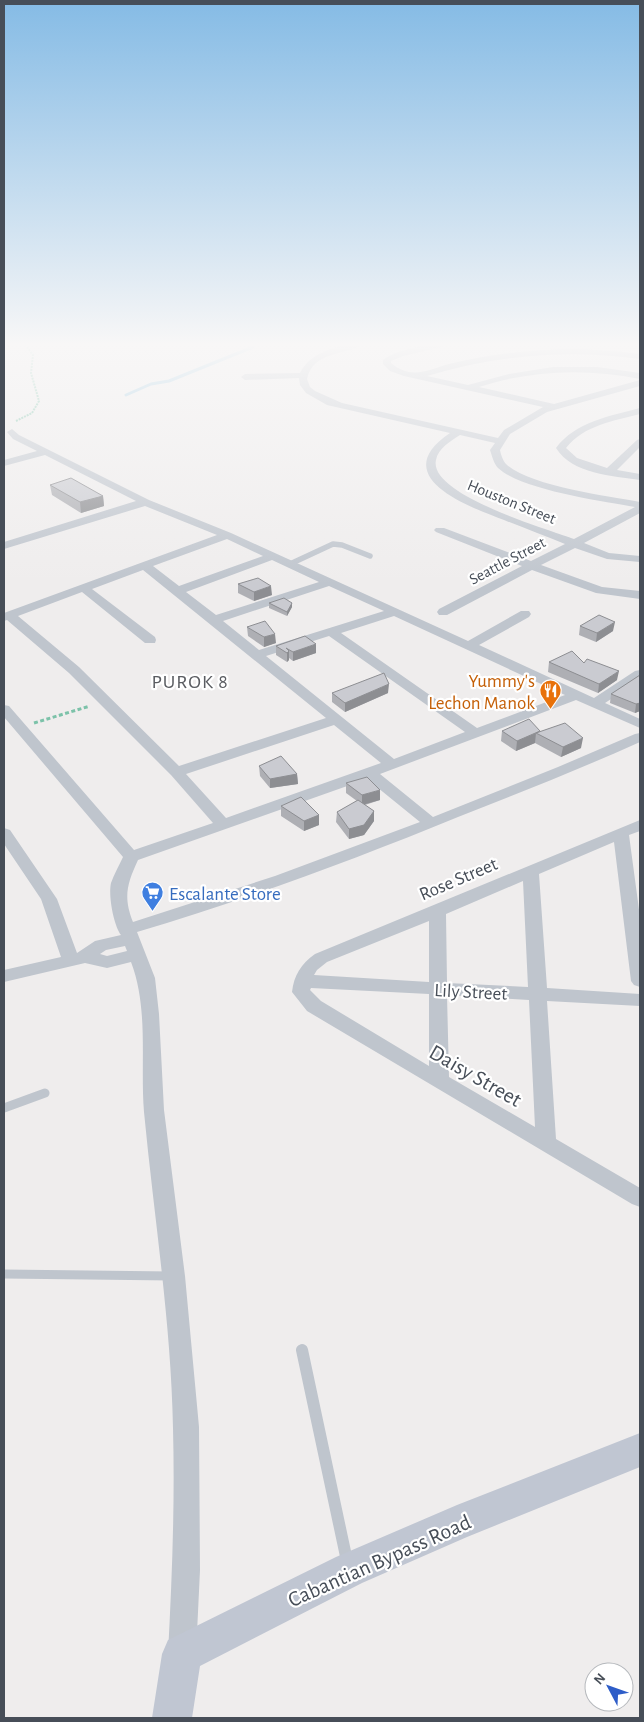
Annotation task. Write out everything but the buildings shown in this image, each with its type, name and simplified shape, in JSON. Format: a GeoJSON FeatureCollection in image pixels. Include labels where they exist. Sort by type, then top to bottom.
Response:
{"type":"FeatureCollection","features":[{"type":"Feature","properties":{"kind":"main road","name":"Cabantian Bypass Road"},"geometry":{"type":"LineString","coordinates":[[182,1654],[349,1570],[457,1523],[640,1450]]}},
{"type":"Feature","properties":{"kind":"main road"},"geometry":{"type":"LineString","coordinates":[[172,1718],[182,1654]]}},
{"type":"Feature","properties":{"kind":"street"},"geometry":{"type":"LineString","coordinates":[[421,423],[498,441]]}},
{"type":"Feature","properties":{"kind":"street"},"geometry":{"type":"LineString","coordinates":[[517,423],[501,436],[494,456],[496,462],[512,474],[546,486],[640,507]]}},
{"type":"Feature","properties":{"kind":"street"},"geometry":{"type":"LineString","coordinates":[[601,423],[577,433],[563,444],[561,448],[562,454],[572,461],[640,477]]}},
{"type":"Feature","properties":{"kind":"street"},"geometry":{"type":"LineString","coordinates":[[9,428],[16,437],[137,498],[227,535],[640,724]]}},
{"type":"Feature","properties":{"kind":"street"},"geometry":{"type":"LineString","coordinates":[[9,428],[124,486],[137,498]]}},
{"type":"Feature","properties":{"kind":"street","name":"Houston Street"},"geometry":{"type":"LineString","coordinates":[[458,432],[434,450],[430,462],[431,473],[452,493],[467,502],[607,556],[640,559]]}},
{"type":"Feature","properties":{"kind":"street"},"geometry":{"type":"LineString","coordinates":[[610,471],[635,451],[640,442]]}},
{"type":"Feature","properties":{"kind":"street"},"geometry":{"type":"LineString","coordinates":[[4,463],[46,452]]}},
{"type":"Feature","properties":{"kind":"street"},"geometry":{"type":"LineString","coordinates":[[4,546],[137,498]]}},
{"type":"Feature","properties":{"kind":"street","name":"Seattle Street"},"geometry":{"type":"LineString","coordinates":[[443,612],[640,507]]}},
{"type":"Feature","properties":{"kind":"street"},"geometry":{"type":"LineString","coordinates":[[440,530],[531,566],[600,590],[640,595]]}},
{"type":"Feature","properties":{"kind":"street"},"geometry":{"type":"LineString","coordinates":[[4,541],[32,535]]}},
{"type":"Feature","properties":{"kind":"street"},"geometry":{"type":"LineString","coordinates":[[6,616],[227,535]]}},
{"type":"Feature","properties":{"kind":"street"},"geometry":{"type":"LineString","coordinates":[[177,591],[273,556]]}},
{"type":"Feature","properties":{"kind":"street"},"geometry":{"type":"LineString","coordinates":[[145,566],[391,764]]}},
{"type":"Feature","properties":{"kind":"street"},"geometry":{"type":"LineString","coordinates":[[214,620],[330,582]]}},
{"type":"Feature","properties":{"kind":"street"},"geometry":{"type":"LineString","coordinates":[[84,588],[150,640]]}},
{"type":"Feature","properties":{"kind":"street"},"geometry":{"type":"LineString","coordinates":[[256,654],[395,612]]}},
{"type":"Feature","properties":{"kind":"street"},"geometry":{"type":"LineString","coordinates":[[468,646],[525,614]]}},
{"type":"Feature","properties":{"kind":"street"},"geometry":{"type":"LineString","coordinates":[[6,616],[74,670],[176,772],[224,825]]}},
{"type":"Feature","properties":{"kind":"street"},"geometry":{"type":"LineString","coordinates":[[331,632],[475,734]]}},
{"type":"Feature","properties":{"kind":"street"},"geometry":{"type":"LineString","coordinates":[[594,704],[640,674]]}},
{"type":"Feature","properties":{"kind":"street"},"geometry":{"type":"LineString","coordinates":[[182,1654],[186,1570],[186,1427],[174,1276],[154,1110],[150,1014],[146,978],[120,910],[119,884],[131,858],[369,773],[577,695]]}},
{"type":"Feature","properties":{"kind":"street"},"geometry":{"type":"LineString","coordinates":[[4,709],[131,858]]}},
{"type":"Feature","properties":{"kind":"street"},"geometry":{"type":"LineString","coordinates":[[176,772],[337,720]]}},
{"type":"Feature","properties":{"kind":"street"},"geometry":{"type":"LineString","coordinates":[[4,976],[78,959],[107,962],[131,941],[206,907],[257,890],[560,772],[640,736]]}},
{"type":"Feature","properties":{"kind":"street"},"geometry":{"type":"LineString","coordinates":[[369,773],[431,822]]}},
{"type":"Feature","properties":{"kind":"street","name":"Rose Street"},"geometry":{"type":"LineString","coordinates":[[302,981],[310,966],[321,958],[640,825]]}},
{"type":"Feature","properties":{"kind":"street"},"geometry":{"type":"LineString","coordinates":[[4,833],[35,876],[78,959]]}},
{"type":"Feature","properties":{"kind":"street"},"geometry":{"type":"LineString","coordinates":[[621,834],[640,981]]}},
{"type":"Feature","properties":{"kind":"street"},"geometry":{"type":"LineString","coordinates":[[532,870],[546,1144]]}},
{"type":"Feature","properties":{"kind":"street"},"geometry":{"type":"LineString","coordinates":[[437,911],[439,1082]]}},
{"type":"Feature","properties":{"kind":"street","name":"Lily Street"},"geometry":{"type":"LineString","coordinates":[[302,981],[640,1000]]}},
{"type":"Feature","properties":{"kind":"street","name":"Daisy Street"},"geometry":{"type":"LineString","coordinates":[[302,981],[302,992],[310,1003],[439,1082],[640,1198]]}},
{"type":"Feature","properties":{"kind":"lane"},"geometry":{"type":"LineString","coordinates":[[290,564],[332,544],[342,545],[370,556]]}},
{"type":"Feature","properties":{"kind":"lane"},"geometry":{"type":"LineString","coordinates":[[4,1108],[45,1093]]}},
{"type":"Feature","properties":{"kind":"lane"},"geometry":{"type":"LineString","coordinates":[[4,1274],[174,1276]]}},
{"type":"Feature","properties":{"kind":"lane"},"geometry":{"type":"LineString","coordinates":[[302,1350],[349,1570]]}},
{"type":"Feature","properties":{"kind":"path"},"geometry":{"type":"LineString","coordinates":[[21,727],[105,701]]}},
{"type":"Feature","properties":{"kind":"place","name":"Yummy's Lechon Manok"},"geometry":{"type":"Point","coordinates":[551,710]}},
{"type":"Feature","properties":{"kind":"place","name":"Escalante Store"},"geometry":{"type":"Point","coordinates":[153,912]}},
{"type":"Feature","properties":{"kind":"district","name":"PUROK 8"},"geometry":{"type":"Point","coordinates":[190,681]}}]}
